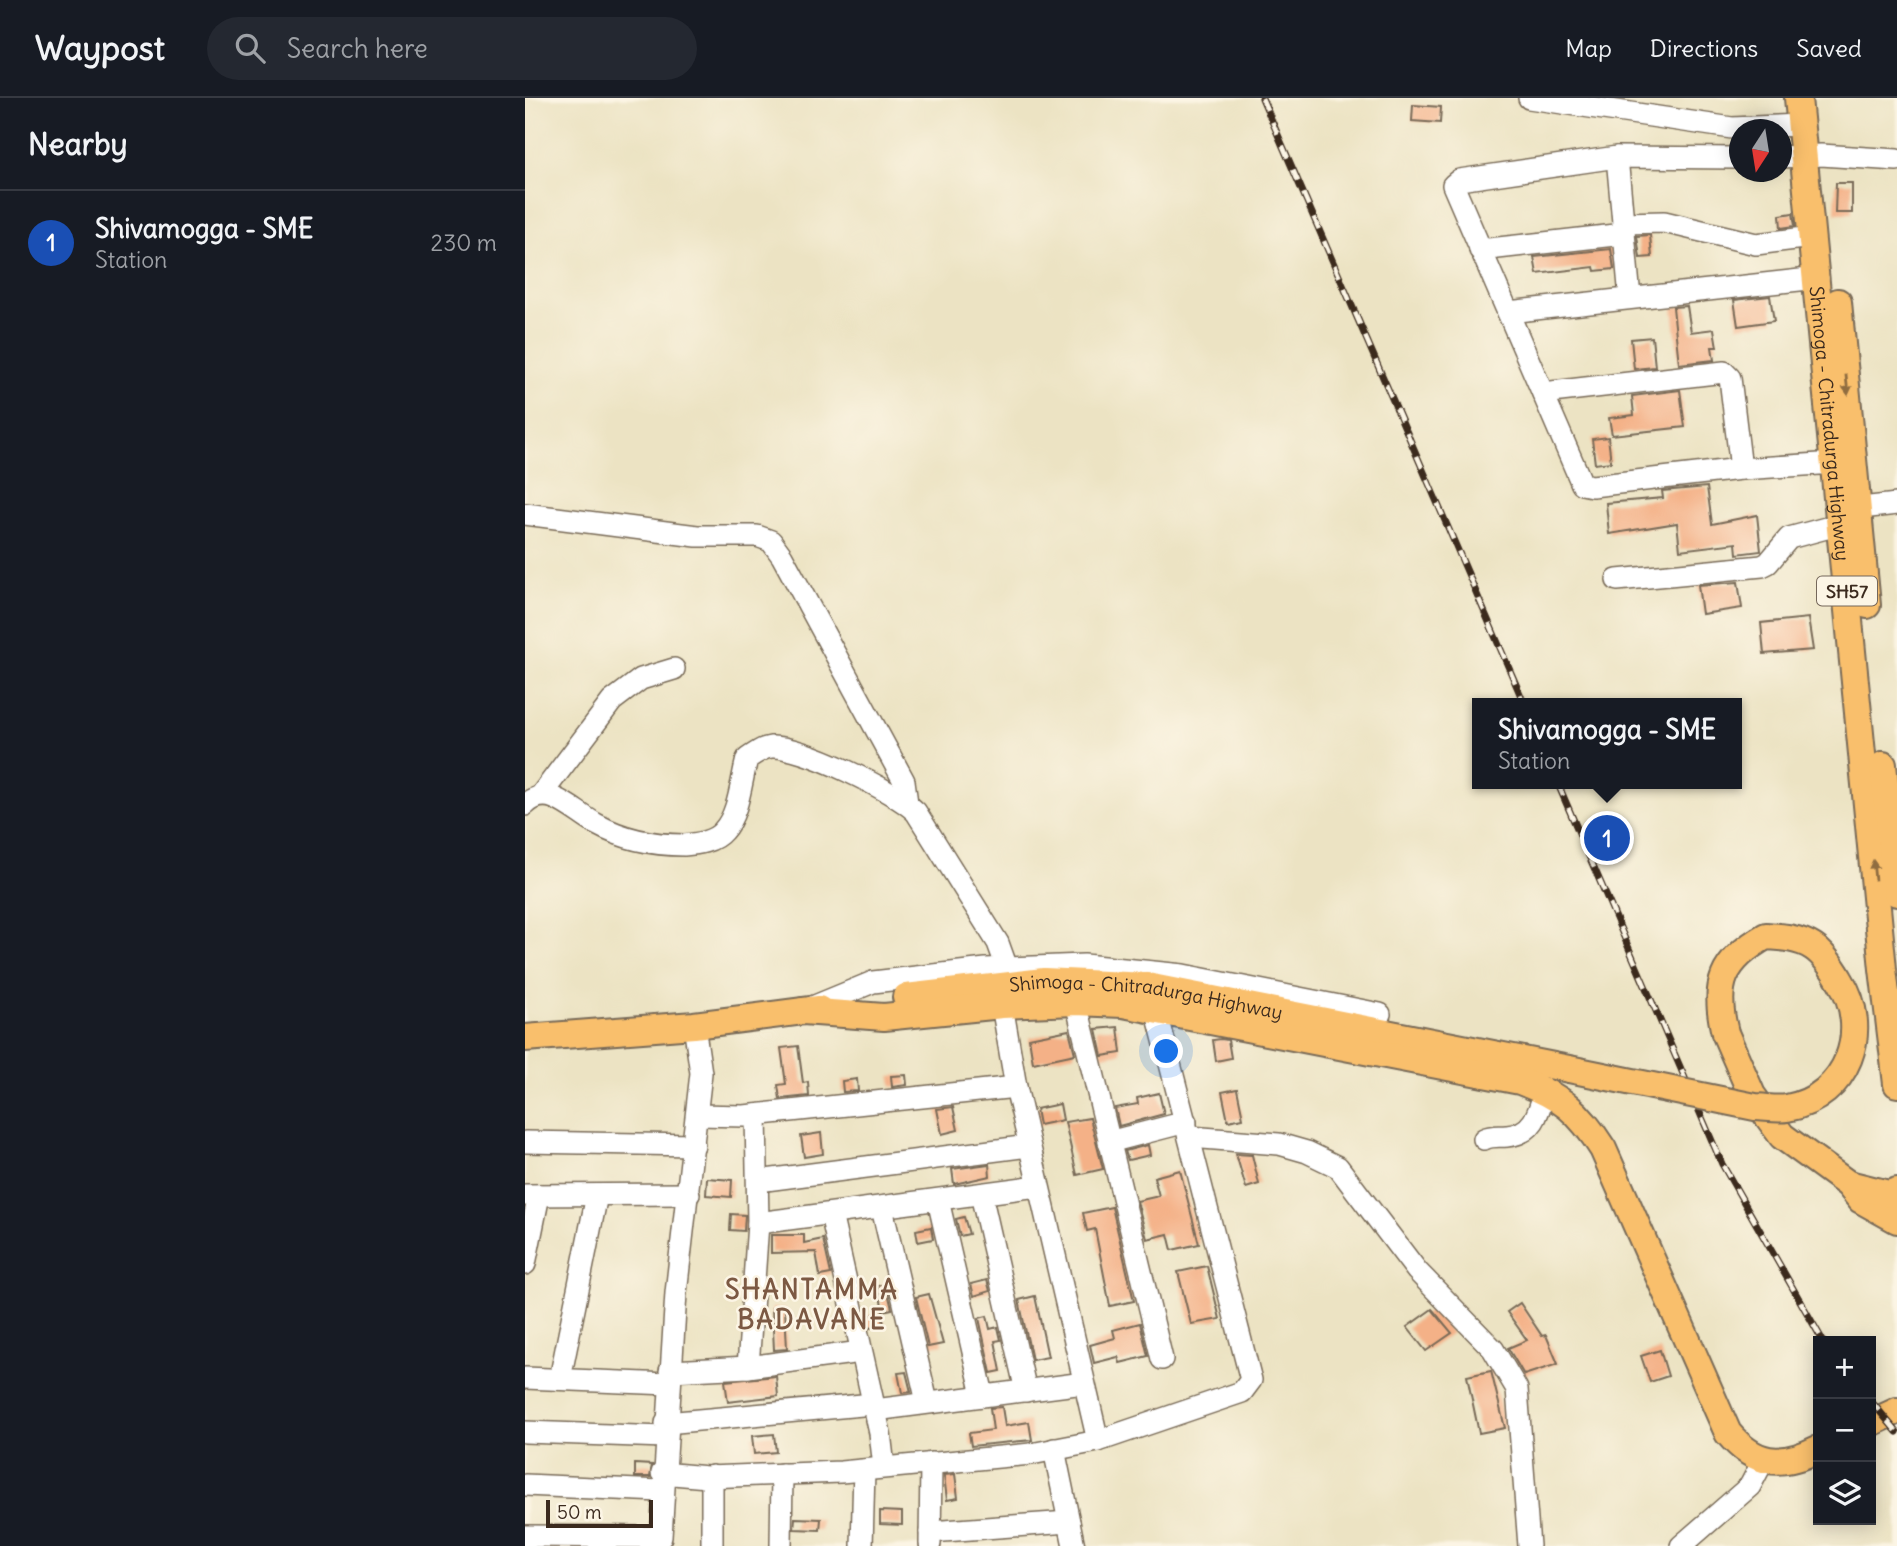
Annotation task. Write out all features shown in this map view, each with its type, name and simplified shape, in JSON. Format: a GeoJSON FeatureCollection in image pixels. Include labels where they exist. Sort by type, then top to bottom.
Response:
{"type":"FeatureCollection","features":[{"type":"Feature","properties":{"kind":"main road","name":"Shimoga - Chitradurga Highway"},"geometry":{"type":"LineString","coordinates":[[1798,98],[1835,463],[1846,514],[1896,1077]]}},
{"type":"Feature","properties":{"kind":"main road","name":"Shimoga - Chitradurga Highway"},"geometry":{"type":"LineString","coordinates":[[1816,98],[1803,156],[1846,514],[1893,831],[1897,894]]}},
{"type":"Feature","properties":{"kind":"main road","name":"Shimoga - Chitradurga Highway"},"geometry":{"type":"LineString","coordinates":[[525,1038],[694,1025],[1016,984],[1080,981],[1147,986],[1755,1107],[1786,1108],[1814,1099],[1844,1071],[1855,1039],[1849,994],[1831,965],[1814,947],[1793,938],[1766,936],[1734,959],[1722,979],[1718,1000],[1725,1033],[1752,1095],[1771,1124],[1782,1136],[1848,1184],[1861,1200],[1897,1220]]}},
{"type":"Feature","properties":{"kind":"main road"},"geometry":{"type":"LineString","coordinates":[[803,1011],[884,1017],[1002,1005],[1076,1002],[1156,1009],[1520,1081],[1545,1090],[1568,1103],[1586,1122],[1603,1149],[1728,1433],[1744,1452],[1763,1461],[1781,1461],[1813,1451]]}},
{"type":"Feature","properties":{"kind":"main road","name":"Shimoga - Chitradurga Highway"},"geometry":{"type":"LineString","coordinates":[[1848,1184],[1892,1195]]}},
{"type":"Feature","properties":{"kind":"main road"},"geometry":{"type":"LineString","coordinates":[[1876,1421],[1897,1411]]}},
{"type":"Feature","properties":{"kind":"street"},"geometry":{"type":"LineString","coordinates":[[1529,98],[1731,128],[1801,125]]}},
{"type":"Feature","properties":{"kind":"street"},"geometry":{"type":"LineString","coordinates":[[1803,156],[1897,160]]}},
{"type":"Feature","properties":{"kind":"street"},"geometry":{"type":"LineString","coordinates":[[1617,157],[1630,298]]}},
{"type":"Feature","properties":{"kind":"street"},"geometry":{"type":"LineString","coordinates":[[1729,158],[1617,157],[1455,182],[1453,185],[1582,484],[1587,486],[1741,468],[1835,463]]}},
{"type":"Feature","properties":{"kind":"street"},"geometry":{"type":"LineString","coordinates":[[1480,250],[1664,222],[1746,243],[1812,237]]}},
{"type":"Feature","properties":{"kind":"street"},"geometry":{"type":"LineString","coordinates":[[1507,312],[1818,278]]}},
{"type":"Feature","properties":{"kind":"street"},"geometry":{"type":"LineString","coordinates":[[1543,393],[1724,372],[1730,378],[1741,468]]}},
{"type":"Feature","properties":{"kind":"street"},"geometry":{"type":"LineString","coordinates":[[1617,580],[1762,566],[1768,563],[1790,538],[1846,514],[1897,504]]}},
{"type":"Feature","properties":{"kind":"street"},"geometry":{"type":"LineString","coordinates":[[525,514],[697,536],[757,536],[771,541],[782,556],[904,781],[907,803],[997,943],[1007,968]]}},
{"type":"Feature","properties":{"kind":"street"},"geometry":{"type":"LineString","coordinates":[[533,800],[612,701],[641,679],[674,669]]}},
{"type":"Feature","properties":{"kind":"street"},"geometry":{"type":"LineString","coordinates":[[533,800],[553,797],[598,825],[638,841],[658,845],[694,844],[716,838],[725,829],[733,814],[747,759],[770,747],[792,750],[844,770],[907,803]]}},
{"type":"Feature","properties":{"kind":"street"},"geometry":{"type":"LineString","coordinates":[[803,1011],[873,982],[1007,968],[1084,965],[1136,968],[1380,1014]]}},
{"type":"Feature","properties":{"kind":"street"},"geometry":{"type":"LineString","coordinates":[[1076,1002],[1162,1359]]}},
{"type":"Feature","properties":{"kind":"street"},"geometry":{"type":"LineString","coordinates":[[1002,1005],[1016,1087],[1098,1441]]}},
{"type":"Feature","properties":{"kind":"street"},"geometry":{"type":"LineString","coordinates":[[525,1485],[662,1482],[712,1476],[874,1469],[1054,1449],[1098,1441],[1242,1392],[1251,1380],[1156,1009]]}},
{"type":"Feature","properties":{"kind":"street"},"geometry":{"type":"LineString","coordinates":[[525,1536],[661,1537],[662,1482],[676,1293],[701,1073],[694,1025]]}},
{"type":"Feature","properties":{"kind":"street"},"geometry":{"type":"LineString","coordinates":[[698,1115],[756,1115],[1016,1087]]}},
{"type":"Feature","properties":{"kind":"street"},"geometry":{"type":"LineString","coordinates":[[1484,1139],[1516,1135],[1527,1129],[1537,1117],[1545,1090]]}},
{"type":"Feature","properties":{"kind":"street"},"geometry":{"type":"LineString","coordinates":[[748,1367],[758,1223],[756,1115]]}},
{"type":"Feature","properties":{"kind":"street"},"geometry":{"type":"LineString","coordinates":[[1109,1142],[1188,1130],[1279,1144],[1307,1152],[1338,1167],[1417,1271],[1493,1349],[1517,1389],[1529,1546]]}},
{"type":"Feature","properties":{"kind":"street"},"geometry":{"type":"LineString","coordinates":[[525,1142],[694,1145]]}},
{"type":"Feature","properties":{"kind":"street"},"geometry":{"type":"LineString","coordinates":[[758,1181],[1029,1146]]}},
{"type":"Feature","properties":{"kind":"street"},"geometry":{"type":"LineString","coordinates":[[758,1223],[1038,1186]]}},
{"type":"Feature","properties":{"kind":"street"},"geometry":{"type":"LineString","coordinates":[[525,1264],[532,1195],[689,1194]]}},
{"type":"Feature","properties":{"kind":"street"},"geometry":{"type":"LineString","coordinates":[[981,1194],[1026,1391]]}},
{"type":"Feature","properties":{"kind":"street"},"geometry":{"type":"LineString","coordinates":[[560,1379],[597,1195]]}},
{"type":"Feature","properties":{"kind":"street"},"geometry":{"type":"LineString","coordinates":[[938,1200],[983,1395]]}},
{"type":"Feature","properties":{"kind":"street"},"geometry":{"type":"LineString","coordinates":[[882,1208],[927,1402]]}},
{"type":"Feature","properties":{"kind":"street"},"geometry":{"type":"LineString","coordinates":[[831,1214],[874,1407],[874,1469],[862,1546]]}},
{"type":"Feature","properties":{"kind":"street"},"geometry":{"type":"LineString","coordinates":[[525,1378],[670,1377],[860,1352]]}},
{"type":"Feature","properties":{"kind":"street"},"geometry":{"type":"LineString","coordinates":[[525,1432],[666,1430],[1084,1383]]}},
{"type":"Feature","properties":{"kind":"street"},"geometry":{"type":"LineString","coordinates":[[1054,1449],[1074,1546]]}},
{"type":"Feature","properties":{"kind":"street"},"geometry":{"type":"LineString","coordinates":[[1681,1546],[1750,1486],[1763,1461]]}},
{"type":"Feature","properties":{"kind":"street"},"geometry":{"type":"LineString","coordinates":[[931,1463],[930,1539],[1069,1522]]}},
{"type":"Feature","properties":{"kind":"street"},"geometry":{"type":"LineString","coordinates":[[781,1546],[782,1474]]}},
{"type":"Feature","properties":{"kind":"street"},"geometry":{"type":"LineString","coordinates":[[712,1476],[712,1546]]}},
{"type":"Feature","properties":{"kind":"building"},"geometry":{"type":"Polygon","coordinates":[[[1413,105],[1441,107],[1440,123],[1412,121],[1413,105]]]}},
{"type":"Feature","properties":{"kind":"building"},"geometry":{"type":"Polygon","coordinates":[[[1836,183],[1852,183],[1852,213],[1835,213],[1836,183]]]}},
{"type":"Feature","properties":{"kind":"building"},"geometry":{"type":"Polygon","coordinates":[[[1793,213],[1795,226],[1781,228],[1780,215],[1793,213]]]}},
{"type":"Feature","properties":{"kind":"building"},"geometry":{"type":"Polygon","coordinates":[[[1650,235],[1652,257],[1640,258],[1637,236],[1650,235]]]}},
{"type":"Feature","properties":{"kind":"building"},"geometry":{"type":"Polygon","coordinates":[[[1611,249],[1614,269],[1595,271],[1594,267],[1537,274],[1534,257],[1611,249]]]}},
{"type":"Feature","properties":{"kind":"building"},"geometry":{"type":"Polygon","coordinates":[[[1770,296],[1774,321],[1738,326],[1734,300],[1770,296]]]}},
{"type":"Feature","properties":{"kind":"building"},"geometry":{"type":"Polygon","coordinates":[[[1687,306],[1691,332],[1714,329],[1717,347],[1712,347],[1714,360],[1679,364],[1673,307],[1687,306]]]}},
{"type":"Feature","properties":{"kind":"building"},"geometry":{"type":"Polygon","coordinates":[[[1652,337],[1655,367],[1634,369],[1631,339],[1652,337]]]}},
{"type":"Feature","properties":{"kind":"building"},"geometry":{"type":"Polygon","coordinates":[[[1680,390],[1685,427],[1612,435],[1609,418],[1634,415],[1632,396],[1680,390]]]}},
{"type":"Feature","properties":{"kind":"building"},"geometry":{"type":"Polygon","coordinates":[[[1608,437],[1611,462],[1595,464],[1592,439],[1608,437]]]}},
{"type":"Feature","properties":{"kind":"building"},"geometry":{"type":"Polygon","coordinates":[[[1707,487],[1712,524],[1757,515],[1761,551],[1737,554],[1736,543],[1680,550],[1677,523],[1609,534],[1606,503],[1663,498],[1662,491],[1707,487]]]}},
{"type":"Feature","properties":{"kind":"building"},"geometry":{"type":"Polygon","coordinates":[[[1738,582],[1742,608],[1702,614],[1698,585],[1738,582]]]}},
{"type":"Feature","properties":{"kind":"building"},"geometry":{"type":"Polygon","coordinates":[[[1808,618],[1813,650],[1764,654],[1761,623],[1808,618]]]}},
{"type":"Feature","properties":{"kind":"building"},"geometry":{"type":"Polygon","coordinates":[[[1118,1027],[1121,1053],[1102,1056],[1096,1029],[1118,1027]]]}},
{"type":"Feature","properties":{"kind":"building"},"geometry":{"type":"Polygon","coordinates":[[[1069,1030],[1075,1054],[1033,1063],[1029,1038],[1069,1030]]]}},
{"type":"Feature","properties":{"kind":"building"},"geometry":{"type":"Polygon","coordinates":[[[1213,1040],[1228,1040],[1231,1058],[1216,1061],[1213,1040]]]}},
{"type":"Feature","properties":{"kind":"building"},"geometry":{"type":"Polygon","coordinates":[[[798,1046],[803,1083],[808,1082],[809,1096],[780,1099],[778,1085],[786,1084],[781,1048],[798,1046]]]}},
{"type":"Feature","properties":{"kind":"building"},"geometry":{"type":"Polygon","coordinates":[[[906,1075],[907,1085],[892,1087],[891,1076],[906,1075]]]}},
{"type":"Feature","properties":{"kind":"building"},"geometry":{"type":"Polygon","coordinates":[[[857,1079],[858,1091],[843,1092],[842,1081],[857,1079]]]}},
{"type":"Feature","properties":{"kind":"building"},"geometry":{"type":"Polygon","coordinates":[[[1237,1089],[1243,1118],[1228,1121],[1222,1092],[1237,1089]]]}},
{"type":"Feature","properties":{"kind":"building"},"geometry":{"type":"Polygon","coordinates":[[[1159,1093],[1164,1114],[1119,1126],[1115,1108],[1138,1104],[1137,1098],[1159,1093]]]}},
{"type":"Feature","properties":{"kind":"building"},"geometry":{"type":"Polygon","coordinates":[[[1060,1104],[1063,1120],[1039,1125],[1036,1109],[1060,1104]]]}},
{"type":"Feature","properties":{"kind":"building"},"geometry":{"type":"Polygon","coordinates":[[[953,1107],[958,1130],[942,1134],[937,1109],[953,1107]]]}},
{"type":"Feature","properties":{"kind":"building"},"geometry":{"type":"Polygon","coordinates":[[[1090,1118],[1103,1169],[1077,1175],[1065,1122],[1090,1118]]]}},
{"type":"Feature","properties":{"kind":"building"},"geometry":{"type":"Polygon","coordinates":[[[821,1133],[823,1154],[804,1157],[801,1136],[821,1133]]]}},
{"type":"Feature","properties":{"kind":"building"},"geometry":{"type":"Polygon","coordinates":[[[1148,1145],[1150,1155],[1128,1160],[1125,1151],[1148,1145]]]}},
{"type":"Feature","properties":{"kind":"building"},"geometry":{"type":"Polygon","coordinates":[[[1236,1154],[1252,1155],[1259,1184],[1246,1188],[1236,1154]]]}},
{"type":"Feature","properties":{"kind":"building"},"geometry":{"type":"Polygon","coordinates":[[[989,1164],[990,1176],[954,1184],[952,1169],[989,1164]]]}},
{"type":"Feature","properties":{"kind":"building"},"geometry":{"type":"Polygon","coordinates":[[[1180,1170],[1199,1244],[1172,1250],[1168,1234],[1147,1239],[1137,1201],[1159,1196],[1154,1177],[1180,1170]]]}},
{"type":"Feature","properties":{"kind":"building"},"geometry":{"type":"Polygon","coordinates":[[[707,1178],[732,1180],[731,1197],[706,1195],[707,1178]]]}},
{"type":"Feature","properties":{"kind":"building"},"geometry":{"type":"Polygon","coordinates":[[[1112,1207],[1134,1301],[1110,1306],[1095,1229],[1087,1231],[1083,1213],[1112,1207]]]}},
{"type":"Feature","properties":{"kind":"building"},"geometry":{"type":"Polygon","coordinates":[[[731,1214],[745,1215],[744,1231],[730,1230],[731,1214]]]}},
{"type":"Feature","properties":{"kind":"building"},"geometry":{"type":"Polygon","coordinates":[[[964,1217],[969,1234],[960,1236],[956,1219],[964,1217]]]}},
{"type":"Feature","properties":{"kind":"building"},"geometry":{"type":"Polygon","coordinates":[[[931,1227],[933,1239],[918,1242],[916,1230],[931,1227]]]}},
{"type":"Feature","properties":{"kind":"building"},"geometry":{"type":"Polygon","coordinates":[[[771,1235],[804,1235],[804,1243],[823,1239],[831,1274],[820,1276],[816,1252],[771,1253],[771,1235]]]}},
{"type":"Feature","properties":{"kind":"building"},"geometry":{"type":"Polygon","coordinates":[[[1207,1266],[1220,1319],[1191,1324],[1178,1272],[1207,1266]]]}},
{"type":"Feature","properties":{"kind":"building"},"geometry":{"type":"Polygon","coordinates":[[[987,1280],[990,1291],[974,1296],[971,1284],[987,1280]]]}},
{"type":"Feature","properties":{"kind":"building"},"geometry":{"type":"Polygon","coordinates":[[[886,1284],[892,1309],[883,1311],[878,1286],[886,1284]]]}},
{"type":"Feature","properties":{"kind":"building"},"geometry":{"type":"Polygon","coordinates":[[[929,1294],[943,1344],[928,1347],[916,1297],[929,1294]]]}},
{"type":"Feature","properties":{"kind":"building"},"geometry":{"type":"Polygon","coordinates":[[[1035,1296],[1048,1357],[1032,1360],[1019,1300],[1035,1296]]]}},
{"type":"Feature","properties":{"kind":"building"},"geometry":{"type":"Polygon","coordinates":[[[1520,1303],[1542,1336],[1546,1335],[1558,1364],[1524,1375],[1508,1348],[1527,1340],[1507,1312],[1520,1303]]]}},
{"type":"Feature","properties":{"kind":"building"},"geometry":{"type":"Polygon","coordinates":[[[772,1308],[785,1308],[787,1349],[774,1350],[772,1308]]]}},
{"type":"Feature","properties":{"kind":"building"},"geometry":{"type":"Polygon","coordinates":[[[1432,1309],[1452,1333],[1426,1351],[1407,1327],[1432,1309]]]}},
{"type":"Feature","properties":{"kind":"building"},"geometry":{"type":"Polygon","coordinates":[[[882,1313],[884,1325],[870,1328],[867,1316],[882,1313]]]}},
{"type":"Feature","properties":{"kind":"building"},"geometry":{"type":"Polygon","coordinates":[[[987,1316],[990,1329],[998,1327],[1001,1340],[995,1341],[1001,1371],[991,1373],[979,1318],[987,1316]]]}},
{"type":"Feature","properties":{"kind":"building"},"geometry":{"type":"Polygon","coordinates":[[[1140,1323],[1148,1356],[1120,1363],[1118,1357],[1094,1363],[1090,1345],[1115,1338],[1113,1330],[1140,1323]]]}},
{"type":"Feature","properties":{"kind":"building"},"geometry":{"type":"Polygon","coordinates":[[[1660,1350],[1668,1376],[1650,1382],[1641,1356],[1660,1350]]]}},
{"type":"Feature","properties":{"kind":"building"},"geometry":{"type":"Polygon","coordinates":[[[1491,1371],[1505,1428],[1479,1433],[1467,1376],[1491,1371]]]}},
{"type":"Feature","properties":{"kind":"building"},"geometry":{"type":"Polygon","coordinates":[[[906,1372],[911,1392],[902,1393],[898,1373],[906,1372]]]}},
{"type":"Feature","properties":{"kind":"building"},"geometry":{"type":"Polygon","coordinates":[[[776,1376],[778,1396],[728,1402],[725,1381],[776,1376]]]}},
{"type":"Feature","properties":{"kind":"building"},"geometry":{"type":"Polygon","coordinates":[[[1002,1407],[1005,1426],[1029,1422],[1032,1440],[971,1446],[969,1433],[993,1430],[990,1408],[1002,1407]]]}},
{"type":"Feature","properties":{"kind":"building"},"geometry":{"type":"Polygon","coordinates":[[[774,1434],[776,1452],[754,1454],[752,1436],[774,1434]]]}},
{"type":"Feature","properties":{"kind":"building"},"geometry":{"type":"Polygon","coordinates":[[[635,1464],[652,1465],[650,1477],[635,1477],[635,1464]]]}},
{"type":"Feature","properties":{"kind":"building"},"geometry":{"type":"Polygon","coordinates":[[[955,1474],[958,1498],[947,1500],[944,1475],[955,1474]]]}},
{"type":"Feature","properties":{"kind":"building"},"geometry":{"type":"Polygon","coordinates":[[[880,1511],[902,1512],[902,1525],[880,1524],[880,1511]]]}},
{"type":"Feature","properties":{"kind":"building"},"geometry":{"type":"Polygon","coordinates":[[[795,1518],[821,1519],[820,1530],[794,1529],[795,1518]]]}},
{"type":"Feature","properties":{"kind":"railway"},"geometry":{"type":"LineString","coordinates":[[1262,98],[1522,698]]}},
{"type":"Feature","properties":{"kind":"railway"},"geometry":{"type":"LineString","coordinates":[[1560,789],[1722,1164],[1820,1336]]}},
{"type":"Feature","properties":{"kind":"railway"},"geometry":{"type":"LineString","coordinates":[[1876,1407],[1897,1432]]}},
{"type":"Feature","properties":{"kind":"place","name":"Shivamogga - SME"},"geometry":{"type":"Point","coordinates":[1607,838]}},
{"type":"Feature","properties":{"kind":"district","name":"SHANTAMMA BADAVANE"},"geometry":{"type":"Point","coordinates":[812,1304]}}]}
